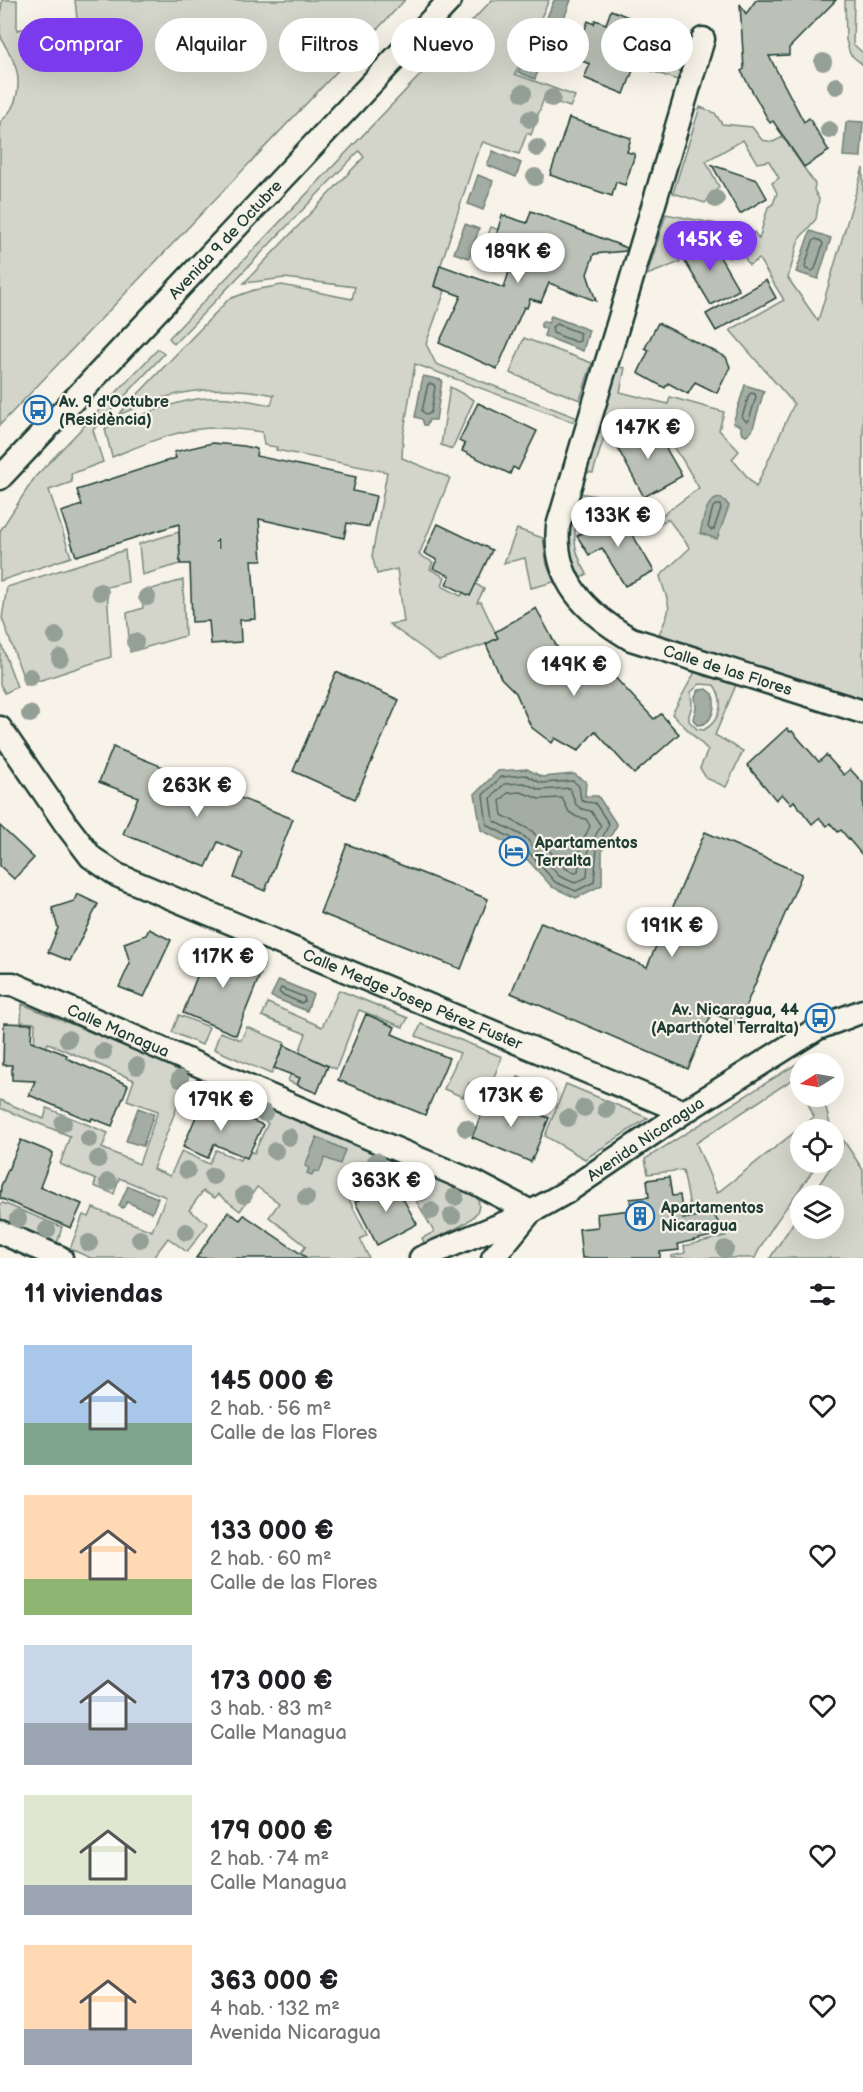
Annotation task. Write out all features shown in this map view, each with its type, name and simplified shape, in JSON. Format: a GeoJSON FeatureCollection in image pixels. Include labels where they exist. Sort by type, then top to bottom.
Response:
{"type":"FeatureCollection","features":[{"type":"Feature","properties":{"kind":"street","name":"Avenida 9 de Octubre"},"geometry":{"type":"LineString","coordinates":[[0,478],[450,0]]}},
{"type":"Feature","properties":{"kind":"street","name":"Calle de las Flores"},"geometry":{"type":"LineString","coordinates":[[704,39],[558,526],[557,548],[560,564],[571,588],[590,611],[631,639],[863,712]]}},
{"type":"Feature","properties":{"kind":"street","name":"Calle Medge Josep Pérez Fuster"},"geometry":{"type":"LineString","coordinates":[[0,728],[65,823],[92,857],[117,875],[684,1112]]}},
{"type":"Feature","properties":{"kind":"street","name":"Calle Managua"},"geometry":{"type":"LineString","coordinates":[[0,984],[13,984],[476,1183],[531,1212]]}},
{"type":"Feature","properties":{"kind":"street","name":"Avenida Nicaragua"},"geometry":{"type":"LineString","coordinates":[[421,1258],[531,1212],[565,1193],[684,1112],[818,1028],[863,1011]]}},
{"type":"Feature","properties":{"kind":"street"},"geometry":{"type":"LineString","coordinates":[[493,1258],[531,1212]]}},
{"type":"Feature","properties":{"kind":"street"},"geometry":{"type":"LineString","coordinates":[[0,1232],[61,1258]]}},
{"type":"Feature","properties":{"kind":"shaded area"},"geometry":{"type":"Polygon","coordinates":[[[2,0],[17,0],[18,72],[143,72],[143,18],[77,18],[75,0],[405,0],[379,27],[379,18],[279,18],[279,72],[336,72],[0,425],[0,122],[15,101],[18,84],[15,66],[0,33],[2,0]]]}},
{"type":"Feature","properties":{"kind":"shaded area"},"geometry":{"type":"Polygon","coordinates":[[[492,0],[549,0],[541,18],[507,18],[507,72],[516,72],[515,74],[575,96],[570,107],[544,98],[531,135],[527,133],[519,154],[483,142],[476,156],[434,286],[445,291],[426,344],[436,364],[575,417],[573,422],[415,364],[403,437],[402,458],[450,478],[419,555],[433,562],[430,569],[445,577],[442,586],[461,596],[471,581],[484,589],[477,603],[481,602],[498,638],[439,660],[389,624],[404,622],[397,569],[377,574],[372,556],[387,472],[276,450],[277,447],[264,445],[262,432],[227,428],[182,432],[112,457],[105,429],[156,410],[195,399],[231,398],[271,405],[274,395],[232,390],[204,390],[162,398],[118,415],[229,299],[254,290],[282,285],[352,299],[355,287],[285,278],[244,283],[364,157],[359,151],[174,344],[169,338],[423,72],[495,72],[495,18],[475,18],[492,0]]]}},
{"type":"Feature","properties":{"kind":"shaded area"},"geometry":{"type":"Polygon","coordinates":[[[845,0],[854,0],[853,44],[863,53],[863,65],[850,54],[846,40],[845,0]]]}},
{"type":"Feature","properties":{"kind":"shaded area"},"geometry":{"type":"Polygon","coordinates":[[[655,72],[684,72],[683,82],[655,72]]]}},
{"type":"Feature","properties":{"kind":"shaded area"},"geometry":{"type":"Polygon","coordinates":[[[700,107],[715,113],[722,124],[752,127],[762,140],[773,142],[783,137],[815,184],[814,190],[819,199],[816,219],[799,239],[788,278],[818,321],[863,168],[863,700],[659,634],[668,610],[660,576],[690,548],[668,519],[660,524],[640,518],[632,510],[582,502],[575,530],[578,555],[587,574],[581,578],[571,556],[571,526],[579,493],[635,502],[642,512],[660,517],[699,488],[656,414],[632,426],[609,421],[593,473],[585,472],[618,367],[625,368],[620,392],[668,404],[670,397],[724,412],[719,430],[739,451],[732,459],[756,487],[794,404],[730,330],[784,300],[759,259],[749,265],[740,249],[729,258],[710,229],[674,250],[680,262],[647,275],[666,214],[722,225],[750,238],[754,232],[759,239],[768,207],[773,204],[777,193],[772,183],[779,178],[769,161],[757,163],[743,140],[706,161],[719,187],[705,203],[673,193],[700,107]]]}},
{"type":"Feature","properties":{"kind":"shaded area"},"geometry":{"type":"Polygon","coordinates":[[[491,227],[517,237],[506,266],[480,256],[491,227]]]}},
{"type":"Feature","properties":{"kind":"shaded area"},"geometry":{"type":"Polygon","coordinates":[[[524,338],[592,363],[580,400],[510,373],[524,338]]]}},
{"type":"Feature","properties":{"kind":"shaded area"},"geometry":{"type":"Polygon","coordinates":[[[158,349],[164,354],[93,430],[103,462],[71,474],[72,482],[49,490],[71,557],[0,581],[0,531],[35,477],[158,349]]]}},
{"type":"Feature","properties":{"kind":"shaded area"},"geometry":{"type":"Polygon","coordinates":[[[450,387],[474,400],[452,449],[441,445],[450,387]]]}},
{"type":"Feature","properties":{"kind":"shaded area"},"geometry":{"type":"Polygon","coordinates":[[[517,529],[543,538],[547,565],[554,582],[531,588],[525,558],[504,563],[517,529]]]}},
{"type":"Feature","properties":{"kind":"shaded area"},"geometry":{"type":"Polygon","coordinates":[[[179,532],[180,564],[142,575],[139,544],[179,532]]]}},
{"type":"Feature","properties":{"kind":"shaded area"},"geometry":{"type":"Polygon","coordinates":[[[125,550],[128,582],[107,587],[111,657],[26,685],[2,618],[7,587],[125,550]]]}},
{"type":"Feature","properties":{"kind":"shaded area"},"geometry":{"type":"Polygon","coordinates":[[[183,580],[185,636],[130,652],[127,613],[143,608],[141,592],[183,580]]]}},
{"type":"Feature","properties":{"kind":"shaded area"},"geometry":{"type":"Polygon","coordinates":[[[0,641],[17,687],[5,693],[0,684],[0,641]]]}},
{"type":"Feature","properties":{"kind":"shaded area"},"geometry":{"type":"Polygon","coordinates":[[[695,672],[736,685],[715,735],[743,751],[726,787],[706,778],[700,768],[708,750],[672,714],[695,672]],[[700,684],[691,692],[692,706],[689,721],[697,729],[704,730],[718,716],[720,704],[714,685],[700,684]]]}},
{"type":"Feature","properties":{"kind":"shaded area"},"geometry":{"type":"Polygon","coordinates":[[[339,990],[408,1018],[403,1027],[359,1010],[336,1069],[309,1057],[297,1085],[288,1081],[306,1034],[262,1016],[268,1003],[322,1027],[339,990]]]}},
{"type":"Feature","properties":{"kind":"shaded area"},"geometry":{"type":"Polygon","coordinates":[[[22,1004],[190,1073],[153,1169],[170,1176],[182,1151],[209,1164],[216,1150],[240,1160],[245,1149],[254,1153],[268,1123],[242,1111],[249,1097],[466,1189],[477,1198],[479,1206],[476,1213],[460,1226],[424,1243],[422,1238],[434,1232],[398,1169],[348,1198],[367,1235],[360,1239],[369,1258],[297,1258],[306,1246],[269,1217],[279,1203],[257,1187],[240,1211],[218,1194],[215,1198],[203,1191],[189,1210],[208,1224],[187,1252],[168,1238],[153,1258],[91,1258],[70,1249],[83,1215],[89,1217],[93,1208],[152,1231],[166,1197],[119,1178],[114,1194],[94,1186],[96,1180],[60,1164],[70,1136],[0,1108],[0,1100],[44,1119],[47,1108],[108,1133],[102,1148],[139,1164],[158,1111],[127,1100],[134,1080],[48,1043],[43,1054],[34,1051],[35,1023],[21,1022],[22,1004]]]}},
{"type":"Feature","properties":{"kind":"shaded area"},"geometry":{"type":"Polygon","coordinates":[[[179,1015],[209,1027],[202,1045],[172,1032],[179,1015]]]}},
{"type":"Feature","properties":{"kind":"shaded area"},"geometry":{"type":"Polygon","coordinates":[[[421,1024],[502,1057],[488,1091],[469,1083],[463,1097],[444,1089],[460,1053],[416,1036],[421,1024]]]}},
{"type":"Feature","properties":{"kind":"shaded area"},"geometry":{"type":"Polygon","coordinates":[[[247,1027],[285,1043],[271,1074],[214,1049],[220,1032],[241,1040],[247,1027]]]}},
{"type":"Feature","properties":{"kind":"shaded area"},"geometry":{"type":"Polygon","coordinates":[[[790,1068],[790,1081],[696,1143],[717,1193],[790,1136],[790,1173],[811,1173],[802,1185],[790,1185],[790,1202],[755,1258],[671,1258],[671,1256],[685,1253],[684,1246],[726,1236],[713,1213],[692,1217],[683,1170],[648,1174],[645,1159],[790,1068]]]}},
{"type":"Feature","properties":{"kind":"shaded area"},"geometry":{"type":"Polygon","coordinates":[[[566,1084],[648,1118],[585,1159],[545,1136],[566,1084]]]}},
{"type":"Feature","properties":{"kind":"shaded area"},"geometry":{"type":"Polygon","coordinates":[[[810,1107],[826,1107],[829,1119],[811,1119],[814,1117],[810,1107]]]}},
{"type":"Feature","properties":{"kind":"shaded area"},"geometry":{"type":"Polygon","coordinates":[[[844,1141],[863,1170],[863,1258],[770,1258],[790,1228],[790,1239],[844,1239],[844,1185],[819,1185],[827,1173],[844,1173],[844,1141]]]}},
{"type":"Feature","properties":{"kind":"shaded area"},"geometry":{"type":"Polygon","coordinates":[[[3,1203],[62,1227],[57,1244],[1,1220],[0,1204],[3,1203]]]}},
{"type":"Feature","properties":{"kind":"water"},"geometry":{"type":"Polygon","coordinates":[[[554,0],[571,0],[564,18],[547,18],[554,0]]]}},
{"type":"Feature","properties":{"kind":"water"},"geometry":{"type":"Polygon","coordinates":[[[518,72],[538,72],[535,79],[518,72]]]}},
{"type":"Feature","properties":{"kind":"water"},"geometry":{"type":"Polygon","coordinates":[[[848,121],[863,122],[861,157],[843,156],[848,121]]]}},
{"type":"Feature","properties":{"kind":"water"},"geometry":{"type":"Polygon","coordinates":[[[493,151],[521,163],[516,177],[487,165],[493,151]]]}},
{"type":"Feature","properties":{"kind":"water"},"geometry":{"type":"Polygon","coordinates":[[[478,175],[493,181],[483,210],[468,204],[478,175]]]}},
{"type":"Feature","properties":{"kind":"water"},"geometry":{"type":"Polygon","coordinates":[[[465,224],[479,229],[469,258],[454,253],[465,224]]]}},
{"type":"Feature","properties":{"kind":"water"},"geometry":{"type":"Polygon","coordinates":[[[810,231],[831,238],[818,279],[796,272],[810,231]]]}},
{"type":"Feature","properties":{"kind":"water"},"geometry":{"type":"Polygon","coordinates":[[[551,316],[589,330],[583,351],[544,336],[546,329],[541,327],[541,323],[543,321],[548,323],[551,316]]]}},
{"type":"Feature","properties":{"kind":"water"},"geometry":{"type":"Polygon","coordinates":[[[423,376],[442,380],[436,420],[429,420],[427,425],[424,425],[422,419],[415,417],[423,376]]]}},
{"type":"Feature","properties":{"kind":"water"},"geometry":{"type":"Polygon","coordinates":[[[745,385],[764,391],[752,431],[746,435],[741,432],[741,426],[733,423],[745,385]]]}},
{"type":"Feature","properties":{"kind":"water"},"geometry":{"type":"Polygon","coordinates":[[[720,498],[729,506],[717,539],[700,533],[708,507],[720,498]]]}},
{"type":"Feature","properties":{"kind":"water"},"geometry":{"type":"Polygon","coordinates":[[[707,689],[713,694],[712,714],[707,722],[697,725],[693,719],[696,708],[695,696],[699,690],[707,689]]]}},
{"type":"Feature","properties":{"kind":"water"},"geometry":{"type":"Polygon","coordinates":[[[527,769],[542,777],[574,774],[586,782],[585,796],[598,796],[617,825],[602,851],[602,885],[576,898],[552,887],[517,848],[481,830],[475,794],[498,771],[527,769]]]}},
{"type":"Feature","properties":{"kind":"water"},"geometry":{"type":"Polygon","coordinates":[[[279,980],[313,994],[307,1011],[271,996],[279,980]]]}},
{"type":"Feature","properties":{"kind":"water"},"geometry":{"type":"Polygon","coordinates":[[[518,1077],[555,1091],[549,1108],[512,1094],[518,1077]]]}},
{"type":"Feature","properties":{"kind":"water"},"geometry":{"type":"Polygon","coordinates":[[[138,1108],[154,1114],[143,1146],[126,1141],[138,1108]]]}},
{"type":"Feature","properties":{"kind":"water"},"geometry":{"type":"Polygon","coordinates":[[[317,1137],[345,1150],[340,1164],[325,1158],[319,1172],[314,1171],[312,1175],[307,1173],[309,1168],[305,1166],[317,1137]]]}},
{"type":"Feature","properties":{"kind":"water"},"geometry":{"type":"Polygon","coordinates":[[[128,1186],[158,1198],[152,1213],[127,1202],[123,1208],[119,1206],[128,1186]]]}},
{"type":"Feature","properties":{"kind":"building"},"geometry":{"type":"Polygon","coordinates":[[[756,0],[836,0],[789,48],[789,55],[769,56],[804,122],[809,118],[829,151],[804,167],[773,121],[770,123],[741,71],[744,69],[740,4],[746,14],[756,0]]]}},
{"type":"Feature","properties":{"kind":"building"},"geometry":{"type":"Polygon","coordinates":[[[611,10],[630,18],[608,18],[611,10]]]}},
{"type":"Feature","properties":{"kind":"building"},"geometry":{"type":"Polygon","coordinates":[[[595,20],[601,22],[601,72],[632,72],[624,94],[584,78],[587,72],[589,72],[590,64],[589,22],[594,24],[595,20]]]}},
{"type":"Feature","properties":{"kind":"building"},"geometry":{"type":"Polygon","coordinates":[[[569,118],[631,138],[627,152],[635,154],[630,170],[625,185],[616,182],[612,196],[550,175],[569,118]]]}},
{"type":"Feature","properties":{"kind":"building"},"geometry":{"type":"Polygon","coordinates":[[[712,165],[757,180],[767,198],[740,214],[712,165]]]}},
{"type":"Feature","properties":{"kind":"building"},"geometry":{"type":"Polygon","coordinates":[[[531,211],[627,248],[626,251],[594,254],[587,274],[596,301],[549,283],[541,302],[530,299],[527,308],[524,307],[497,369],[439,343],[461,296],[434,286],[440,265],[504,288],[517,245],[496,236],[502,215],[527,223],[531,211]]]}},
{"type":"Feature","properties":{"kind":"building"},"geometry":{"type":"Polygon","coordinates":[[[709,238],[739,290],[711,305],[681,255],[709,238]]]}},
{"type":"Feature","properties":{"kind":"building"},"geometry":{"type":"Polygon","coordinates":[[[766,280],[776,298],[716,331],[706,314],[766,280]]]}},
{"type":"Feature","properties":{"kind":"building"},"geometry":{"type":"Polygon","coordinates":[[[658,323],[726,357],[730,367],[717,393],[695,382],[688,394],[668,383],[665,388],[638,373],[649,350],[645,348],[658,323]]]}},
{"type":"Feature","properties":{"kind":"building"},"geometry":{"type":"Polygon","coordinates":[[[478,403],[537,431],[518,470],[513,467],[510,474],[462,451],[465,444],[459,441],[478,403]]]}},
{"type":"Feature","properties":{"kind":"building"},"geometry":{"type":"Polygon","coordinates":[[[652,424],[682,476],[644,497],[615,443],[652,424]]]}},
{"type":"Feature","properties":{"kind":"building"},"geometry":{"type":"Polygon","coordinates":[[[212,443],[257,449],[256,456],[356,477],[353,491],[376,496],[369,527],[347,523],[344,538],[259,519],[262,560],[252,560],[256,619],[240,620],[241,642],[211,644],[209,621],[192,622],[190,564],[180,564],[179,524],[76,556],[61,512],[82,505],[77,490],[176,458],[174,452],[212,443]]]}},
{"type":"Feature","properties":{"kind":"building"},"geometry":{"type":"Polygon","coordinates":[[[619,512],[654,571],[625,586],[602,548],[589,555],[577,536],[619,512]]]}},
{"type":"Feature","properties":{"kind":"building"},"geometry":{"type":"Polygon","coordinates":[[[438,524],[492,550],[470,596],[446,584],[450,576],[433,568],[437,560],[424,553],[438,524]]]}},
{"type":"Feature","properties":{"kind":"building"},"geometry":{"type":"Polygon","coordinates":[[[536,608],[577,684],[606,668],[654,719],[661,714],[679,734],[634,774],[595,731],[578,751],[555,738],[552,743],[531,727],[516,693],[501,678],[486,644],[498,638],[495,632],[536,608]]]}},
{"type":"Feature","properties":{"kind":"building"},"geometry":{"type":"Polygon","coordinates":[[[336,672],[399,700],[355,799],[293,771],[336,672]]]}},
{"type":"Feature","properties":{"kind":"building"},"geometry":{"type":"Polygon","coordinates":[[[787,728],[819,762],[826,755],[844,775],[850,769],[863,783],[863,856],[841,830],[838,832],[830,823],[827,826],[819,818],[812,824],[794,801],[791,804],[782,794],[776,800],[747,765],[787,728]]]}},
{"type":"Feature","properties":{"kind":"building"},"geometry":{"type":"Polygon","coordinates":[[[113,747],[293,819],[265,891],[234,878],[243,853],[218,842],[206,867],[123,834],[138,797],[99,782],[113,747]]]}},
{"type":"Feature","properties":{"kind":"building"},"geometry":{"type":"Polygon","coordinates":[[[0,826],[34,858],[14,879],[0,866],[0,826]]]}},
{"type":"Feature","properties":{"kind":"building"},"geometry":{"type":"Polygon","coordinates":[[[705,832],[802,874],[738,1024],[712,1013],[688,1069],[511,993],[541,922],[647,967],[705,832]]]}},
{"type":"Feature","properties":{"kind":"building"},"geometry":{"type":"Polygon","coordinates":[[[347,844],[488,899],[461,969],[320,913],[347,844]]]}},
{"type":"Feature","properties":{"kind":"building"},"geometry":{"type":"Polygon","coordinates":[[[77,894],[98,904],[70,961],[48,952],[58,928],[52,908],[74,901],[77,894]]]}},
{"type":"Feature","properties":{"kind":"building"},"geometry":{"type":"Polygon","coordinates":[[[149,929],[171,940],[144,997],[119,987],[130,963],[124,943],[146,935],[149,929]]]}},
{"type":"Feature","properties":{"kind":"building"},"geometry":{"type":"Polygon","coordinates":[[[210,942],[264,965],[236,1035],[183,1013],[210,942]]]}},
{"type":"Feature","properties":{"kind":"building"},"geometry":{"type":"Polygon","coordinates":[[[366,1014],[395,1027],[392,1034],[449,1058],[425,1115],[338,1080],[366,1014]]]}},
{"type":"Feature","properties":{"kind":"building"},"geometry":{"type":"Polygon","coordinates":[[[4,1023],[32,1024],[31,1041],[67,1055],[66,1058],[128,1085],[112,1126],[92,1118],[91,1121],[29,1095],[35,1081],[12,1080],[12,1065],[3,1065],[4,1023]]]}},
{"type":"Feature","properties":{"kind":"building"},"geometry":{"type":"Polygon","coordinates":[[[284,1045],[328,1066],[317,1093],[297,1085],[300,1078],[274,1068],[284,1045]]]}},
{"type":"Feature","properties":{"kind":"building"},"geometry":{"type":"Polygon","coordinates":[[[490,1094],[549,1118],[531,1162],[472,1137],[490,1094]]]}},
{"type":"Feature","properties":{"kind":"building"},"geometry":{"type":"Polygon","coordinates":[[[203,1100],[263,1125],[247,1158],[214,1144],[208,1158],[183,1147],[203,1100]]]}},
{"type":"Feature","properties":{"kind":"building"},"geometry":{"type":"Polygon","coordinates":[[[21,1140],[53,1153],[40,1187],[82,1204],[71,1228],[0,1198],[1,1186],[21,1140]]]}},
{"type":"Feature","properties":{"kind":"building","name":"Apartamentos Nicaragua"},"geometry":{"type":"Polygon","coordinates":[[[669,1177],[672,1196],[680,1195],[683,1219],[713,1213],[724,1233],[678,1244],[679,1250],[660,1252],[660,1258],[582,1258],[579,1229],[598,1227],[597,1214],[631,1210],[630,1199],[649,1197],[647,1180],[669,1177]]]}},
{"type":"Feature","properties":{"kind":"building"},"geometry":{"type":"Polygon","coordinates":[[[393,1181],[417,1224],[377,1245],[355,1202],[393,1181]]]}},
{"type":"Feature","properties":{"kind":"building"},"geometry":{"type":"Polygon","coordinates":[[[228,1212],[240,1220],[244,1215],[307,1258],[196,1258],[228,1212]]]}},
{"type":"Feature","properties":{"kind":"place","name":"Av. 9 d'Octubre (Residència)"},"geometry":{"type":"Point","coordinates":[38,410]}},
{"type":"Feature","properties":{"kind":"place","name":"Apartamentos Terralta"},"geometry":{"type":"Point","coordinates":[514,851]}},
{"type":"Feature","properties":{"kind":"place","name":"Av. Nicaragua, 44 (Aparthotel Terralta)"},"geometry":{"type":"Point","coordinates":[820,1018]}},
{"type":"Feature","properties":{"kind":"place","name":"Apartamentos Nicaragua"},"geometry":{"type":"Point","coordinates":[640,1216]}}]}
